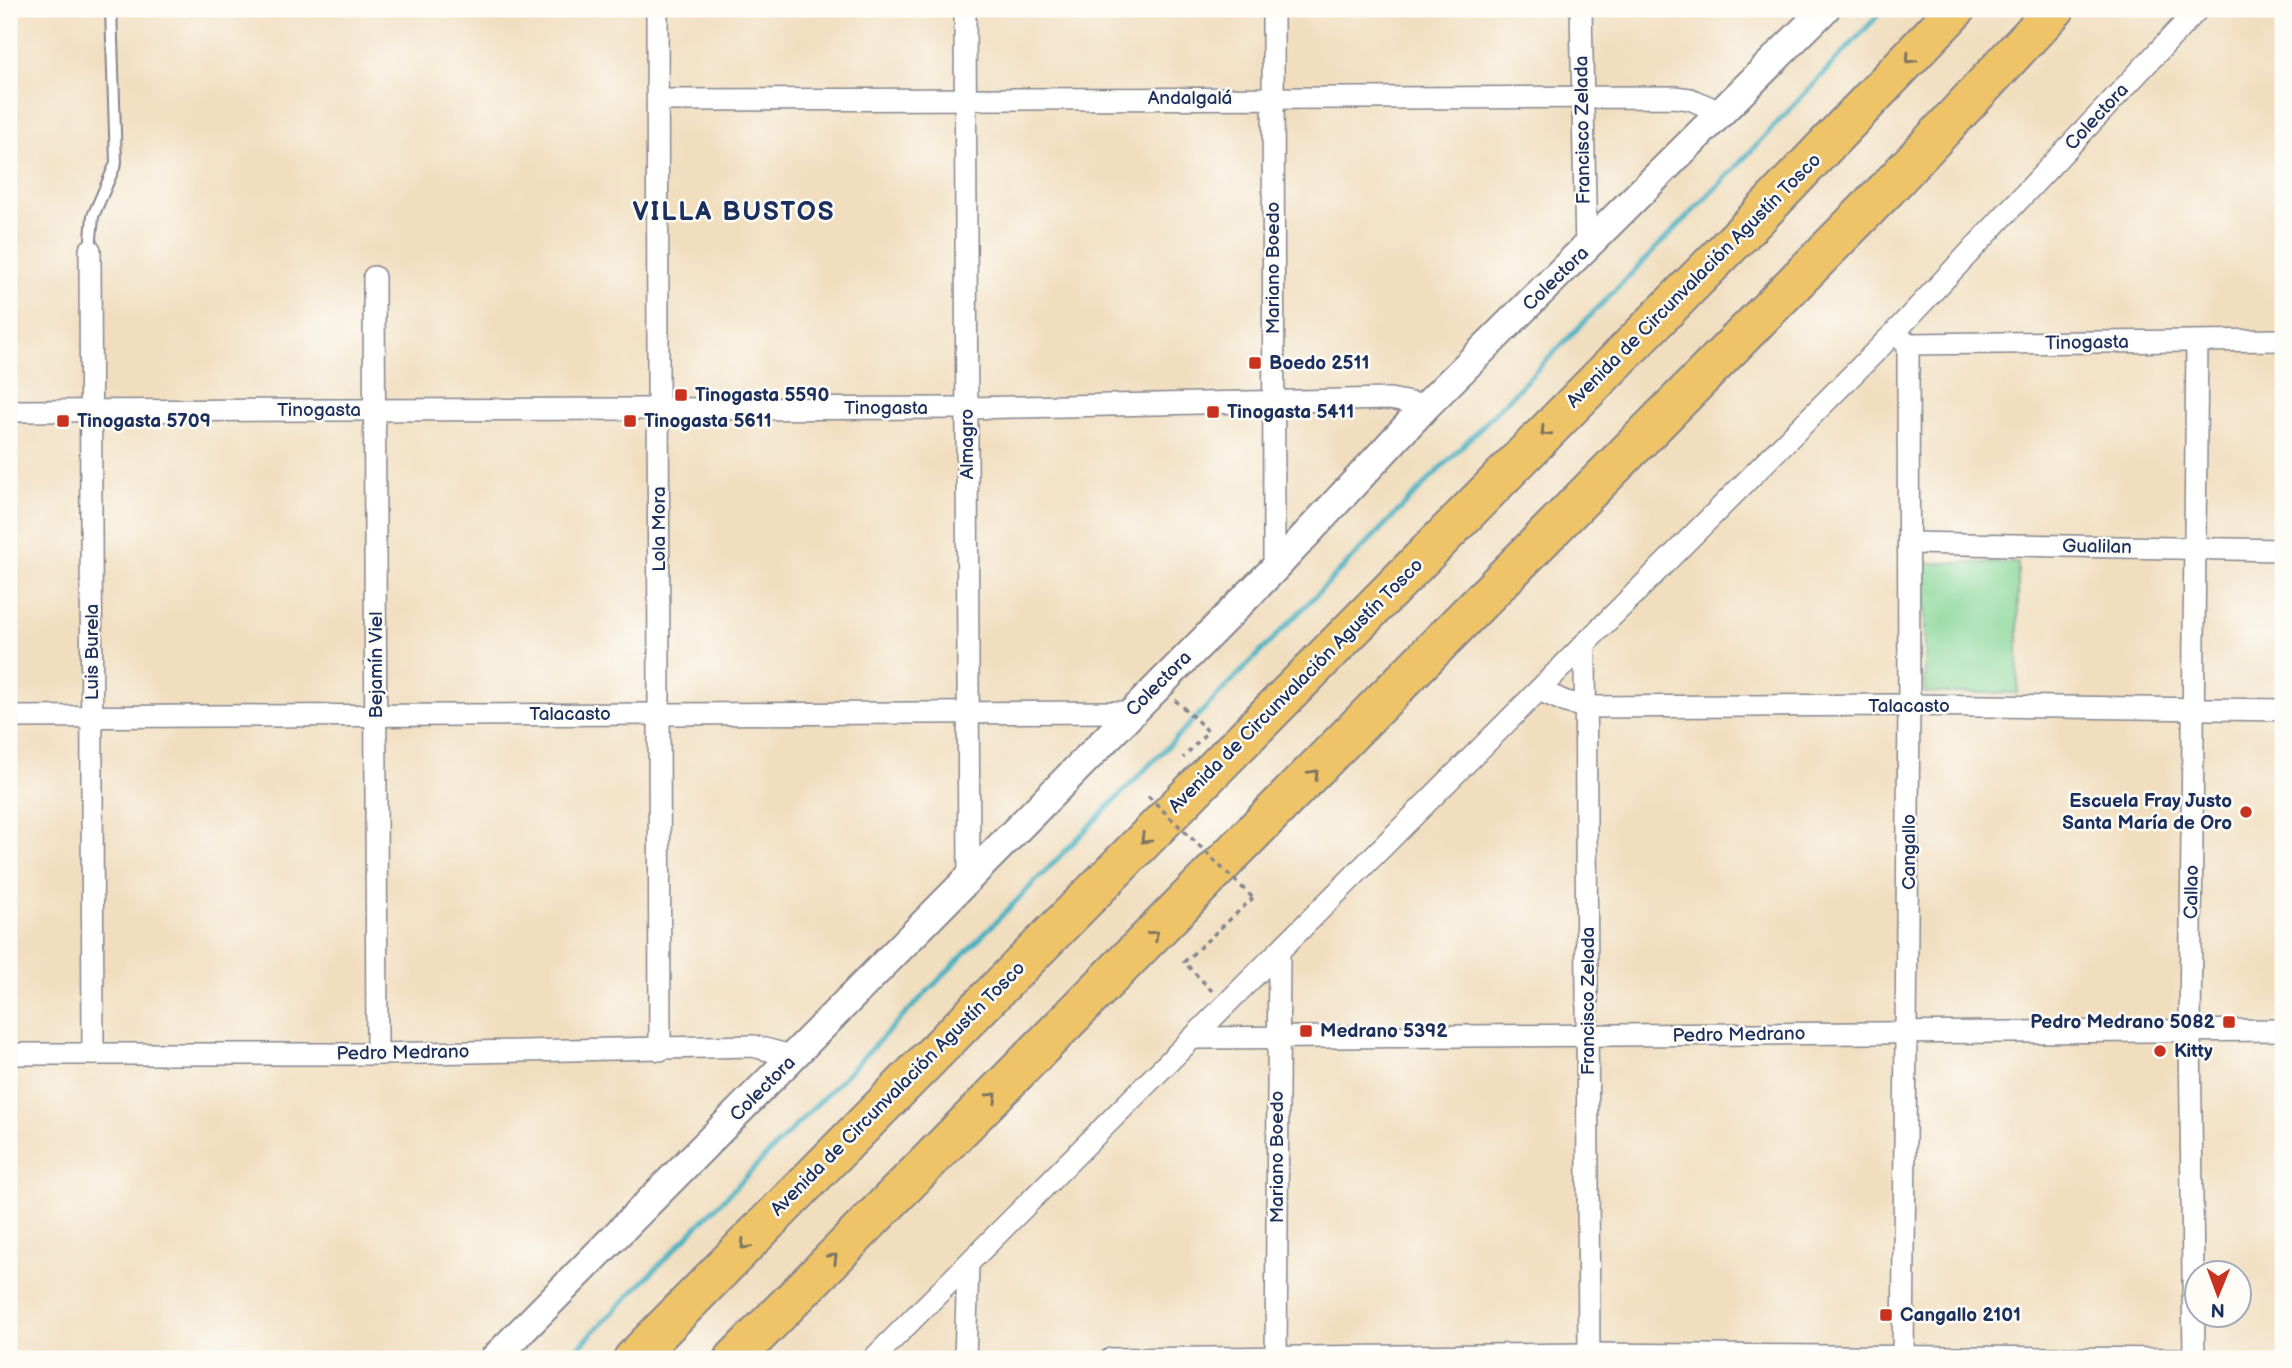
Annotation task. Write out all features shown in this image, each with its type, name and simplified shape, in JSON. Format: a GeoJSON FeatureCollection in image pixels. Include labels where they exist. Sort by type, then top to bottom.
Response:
{"type":"FeatureCollection","features":[{"type":"Feature","properties":{"kind":"highway","name":"Avenida de Circunvalación Agustín Tosco"},"geometry":{"type":"LineString","coordinates":[[633,1359],[1756,219],[1956,9]]}},
{"type":"Feature","properties":{"kind":"highway"},"geometry":{"type":"LineString","coordinates":[[734,1359],[1889,187],[2055,9]]}},
{"type":"Feature","properties":{"kind":"street","name":"Lola Mora"},"geometry":{"type":"LineString","coordinates":[[657,9],[660,1050]]}},
{"type":"Feature","properties":{"kind":"street","name":"Almagro"},"geometry":{"type":"LineString","coordinates":[[965,9],[969,880]]}},
{"type":"Feature","properties":{"kind":"street","name":"Mariano Boedo"},"geometry":{"type":"LineString","coordinates":[[1273,9],[1274,569]]}},
{"type":"Feature","properties":{"kind":"street","name":"Francisco Zelada"},"geometry":{"type":"LineString","coordinates":[[1581,9],[1586,251]]}},
{"type":"Feature","properties":{"kind":"street","name":"Colectora"},"geometry":{"type":"LineString","coordinates":[[494,1359],[1274,569],[1426,406],[1586,251],[1825,9]]}},
{"type":"Feature","properties":{"kind":"street","name":"Colectora"},"geometry":{"type":"LineString","coordinates":[[873,1359],[1279,954],[1585,643],[1901,339],[2198,9]]}},
{"type":"Feature","properties":{"kind":"street","name":"Andalgalá"},"geometry":{"type":"LineString","coordinates":[[658,100],[1675,97],[1690,99],[1720,113]]}},
{"type":"Feature","properties":{"kind":"street","name":"Luis Burela"},"geometry":{"type":"LineString","coordinates":[[90,250],[93,1054]]}},
{"type":"Feature","properties":{"kind":"street","name":"Bejamín Viel"},"geometry":{"type":"LineString","coordinates":[[374,277],[377,1054]]}},
{"type":"Feature","properties":{"kind":"street","name":"Tinogasta"},"geometry":{"type":"LineString","coordinates":[[1901,339],[2197,342],[2283,340]]}},
{"type":"Feature","properties":{"kind":"street","name":"Cangallo"},"geometry":{"type":"LineString","coordinates":[[1901,339],[1910,543],[1908,1034],[1903,1358]]}},
{"type":"Feature","properties":{"kind":"street","name":"Callao"},"geometry":{"type":"LineString","coordinates":[[2194,1359],[2190,1030],[2197,342]]}},
{"type":"Feature","properties":{"kind":"street","name":"Tinogasta"},"geometry":{"type":"LineString","coordinates":[[9,411],[967,408],[1390,399],[1426,406]]}},
{"type":"Feature","properties":{"kind":"street","name":"Gualilan"},"geometry":{"type":"LineString","coordinates":[[1910,543],[2283,550]]}},
{"type":"Feature","properties":{"kind":"street","name":"Francisco Zelada"},"geometry":{"type":"LineString","coordinates":[[1585,643],[1589,1356]]}},
{"type":"Feature","properties":{"kind":"street","name":"Talacasto"},"geometry":{"type":"LineString","coordinates":[[1539,690],[1566,702],[1586,707],[1909,705],[2283,710]]}},
{"type":"Feature","properties":{"kind":"street","name":"Talacasto"},"geometry":{"type":"LineString","coordinates":[[9,717],[1130,712]]}},
{"type":"Feature","properties":{"kind":"street","name":"Mariano Boedo"},"geometry":{"type":"LineString","coordinates":[[1276,1358],[1279,954]]}},
{"type":"Feature","properties":{"kind":"street","name":"Pedro Medrano"},"geometry":{"type":"LineString","coordinates":[[1195,1038],[2283,1030]]}},
{"type":"Feature","properties":{"kind":"street","name":"Pedro Medrano"},"geometry":{"type":"LineString","coordinates":[[9,1054],[377,1054],[752,1046],[795,1057]]}},
{"type":"Feature","properties":{"kind":"street"},"geometry":{"type":"LineString","coordinates":[[965,1359],[968,1265]]}},
{"type":"Feature","properties":{"kind":"street"},"geometry":{"type":"LineString","coordinates":[[1111,1359],[1589,1356],[2181,1359]]}},
{"type":"Feature","properties":{"kind":"lane"},"geometry":{"type":"LineString","coordinates":[[90,250],[93,216],[116,163],[111,9]]}},
{"type":"Feature","properties":{"kind":"path"},"geometry":{"type":"LineString","coordinates":[[1170,696],[1208,731],[1182,758]]}},
{"type":"Feature","properties":{"kind":"path"},"geometry":{"type":"LineString","coordinates":[[1156,786],[1148,796],[1253,898],[1184,961],[1214,993],[1222,985]]}},
{"type":"Feature","properties":{"kind":"green space"},"geometry":{"type":"Polygon","coordinates":[[[1925,563],[2018,563],[2018,693],[1925,693],[1925,563]]]}},
{"type":"Feature","properties":{"kind":"waterway"},"geometry":{"type":"LineString","coordinates":[[567,1359],[1734,169],[1884,9]]}},
{"type":"Feature","properties":{"kind":"place","name":"Boedo 2511"},"geometry":{"type":"Point","coordinates":[1255,363]}},
{"type":"Feature","properties":{"kind":"place","name":"Tinogasta 5590"},"geometry":{"type":"Point","coordinates":[681,395]}},
{"type":"Feature","properties":{"kind":"place","name":"Tinogasta 5411"},"geometry":{"type":"Point","coordinates":[1213,412]}},
{"type":"Feature","properties":{"kind":"place","name":"Tinogasta 5709"},"geometry":{"type":"Point","coordinates":[63,421]}},
{"type":"Feature","properties":{"kind":"place","name":"Tinogasta 5611"},"geometry":{"type":"Point","coordinates":[630,421]}},
{"type":"Feature","properties":{"kind":"place","name":"Escuela Fray Justo Santa María de Oro"},"geometry":{"type":"Point","coordinates":[2246,812]}},
{"type":"Feature","properties":{"kind":"place","name":"Pedro Medrano 5082"},"geometry":{"type":"Point","coordinates":[2229,1022]}},
{"type":"Feature","properties":{"kind":"place","name":"Medrano 5392"},"geometry":{"type":"Point","coordinates":[1306,1031]}},
{"type":"Feature","properties":{"kind":"place","name":"Kitty"},"geometry":{"type":"Point","coordinates":[2160,1051]}},
{"type":"Feature","properties":{"kind":"place","name":"Cangallo 2101"},"geometry":{"type":"Point","coordinates":[1886,1315]}},
{"type":"Feature","properties":{"kind":"district","name":"VILLA BUSTOS"},"geometry":{"type":"Point","coordinates":[734,212]}}]}
